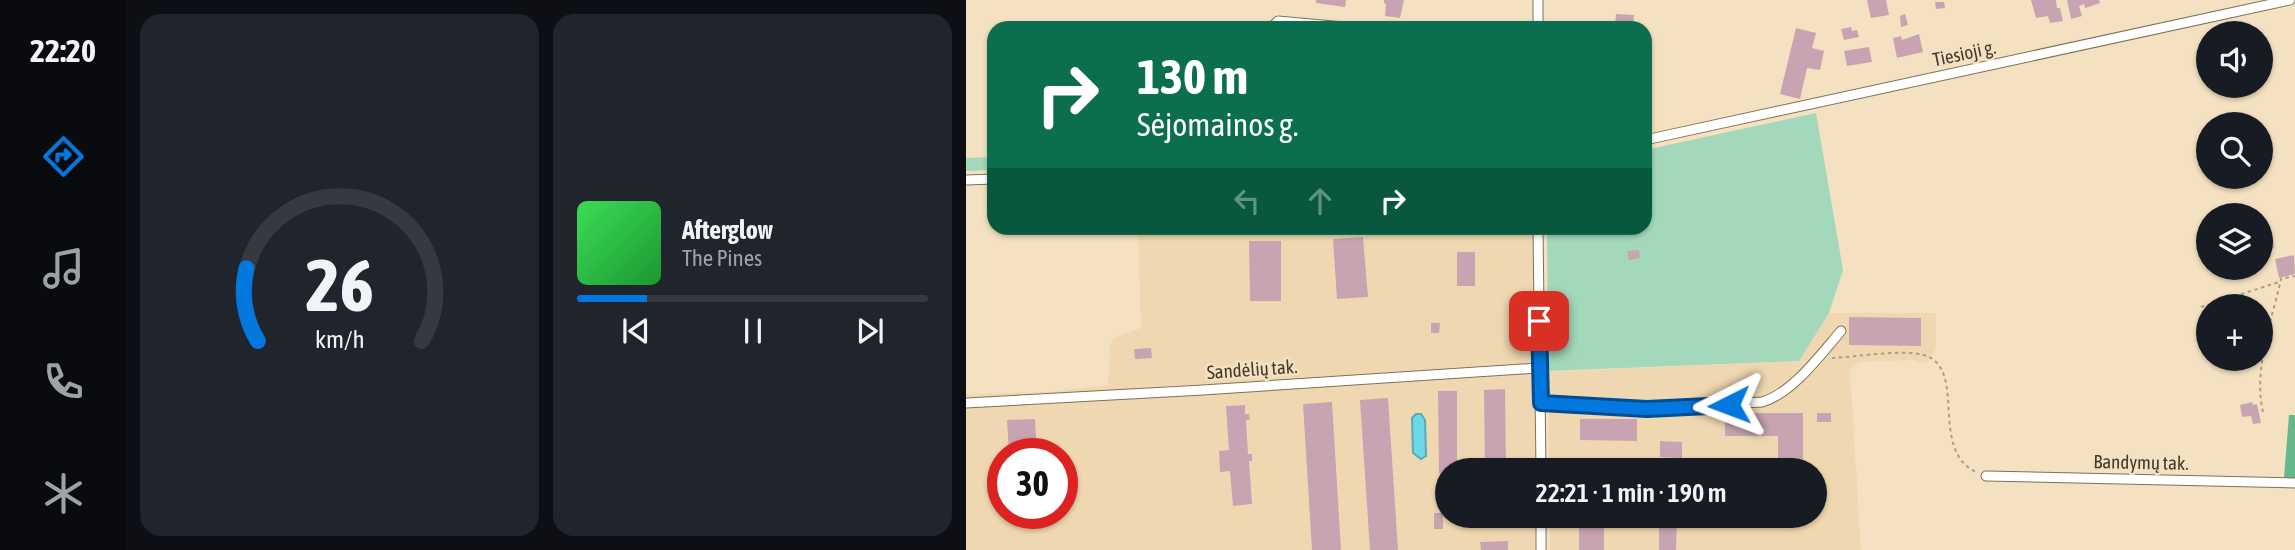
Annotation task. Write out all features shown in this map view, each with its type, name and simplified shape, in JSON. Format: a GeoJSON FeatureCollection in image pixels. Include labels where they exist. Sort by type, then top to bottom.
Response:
{"type":"FeatureCollection","features":[{"type":"Feature","properties":{"kind":"street"},"geometry":{"type":"LineString","coordinates":[[1538,0],[1538,21]]}},
{"type":"Feature","properties":{"kind":"street","name":"Tiesioji g."},"geometry":{"type":"LineString","coordinates":[[1652,139],[2290,0]]}},
{"type":"Feature","properties":{"kind":"street"},"geometry":{"type":"LineString","coordinates":[[966,180],[987,179]]}},
{"type":"Feature","properties":{"kind":"street"},"geometry":{"type":"LineString","coordinates":[[1538,235],[1541,458]]}},
{"type":"Feature","properties":{"kind":"street"},"geometry":{"type":"LineString","coordinates":[[1541,403],[1647,409],[1762,402],[1784,391],[1841,331]]}},
{"type":"Feature","properties":{"kind":"street","name":"Sandėlių tak."},"geometry":{"type":"LineString","coordinates":[[966,402],[1539,368]]}},
{"type":"Feature","properties":{"kind":"street","name":"Bandymų tak."},"geometry":{"type":"LineString","coordinates":[[1986,476],[2295,483]]}},
{"type":"Feature","properties":{"kind":"street"},"geometry":{"type":"LineString","coordinates":[[1541,528],[1541,550]]}},
{"type":"Feature","properties":{"kind":"path"},"geometry":{"type":"LineString","coordinates":[[2240,294],[2295,276]]}},
{"type":"Feature","properties":{"kind":"path"},"geometry":{"type":"LineString","coordinates":[[2263,412],[2260,397],[2262,364],[2280,281]]}},
{"type":"Feature","properties":{"kind":"path"},"geometry":{"type":"LineString","coordinates":[[1817,359],[1914,354],[1932,359],[1944,372],[1957,458],[1969,469],[1986,476]]}},
{"type":"Feature","properties":{"kind":"shaded area"},"geometry":{"type":"Polygon","coordinates":[[[1138,235],[1534,235],[1535,458],[1435,458],[1435,528],[1535,528],[1535,550],[966,550],[966,394],[1048,392],[1108,385],[1110,346],[1113,338],[1141,328],[1138,235]]]}},
{"type":"Feature","properties":{"kind":"shaded area"},"geometry":{"type":"Polygon","coordinates":[[[1829,313],[1936,313],[1936,348],[1927,364],[1913,360],[1859,362],[1850,371],[1861,550],[1550,550],[1550,528],[1827,528],[1827,458],[1549,458],[1548,372],[1798,361],[1829,313]]]}},
{"type":"Feature","properties":{"kind":"green space"},"geometry":{"type":"Polygon","coordinates":[[[1816,113],[1843,270],[1829,313],[1799,361],[1548,371],[1547,235],[1652,235],[1652,148],[1816,113]]]}},
{"type":"Feature","properties":{"kind":"green space"},"geometry":{"type":"Polygon","coordinates":[[[987,157],[987,170],[966,171],[966,158],[987,157]]]}},
{"type":"Feature","properties":{"kind":"green space"},"geometry":{"type":"Polygon","coordinates":[[[2289,415],[2295,415],[2295,478],[2284,478],[2289,415]]]}},
{"type":"Feature","properties":{"kind":"water"},"geometry":{"type":"Polygon","coordinates":[[[1421,414],[1425,420],[1426,456],[1421,459],[1413,453],[1412,418],[1421,414]]]}},
{"type":"Feature","properties":{"kind":"building"},"geometry":{"type":"Polygon","coordinates":[[[1316,0],[1346,0],[1345,7],[1316,3],[1316,0]]]}},
{"type":"Feature","properties":{"kind":"building"},"geometry":{"type":"Polygon","coordinates":[[[1384,0],[1404,0],[1400,18],[1385,16],[1384,0]]]}},
{"type":"Feature","properties":{"kind":"building"},"geometry":{"type":"Polygon","coordinates":[[[1867,0],[1886,0],[1889,15],[1871,18],[1867,0]]]}},
{"type":"Feature","properties":{"kind":"building"},"geometry":{"type":"Polygon","coordinates":[[[2031,0],[2056,0],[2063,21],[2050,23],[2048,16],[2036,18],[2031,0]]]}},
{"type":"Feature","properties":{"kind":"building"},"geometry":{"type":"Polygon","coordinates":[[[2067,0],[2099,0],[2100,3],[2085,8],[2084,4],[2079,6],[2082,16],[2071,19],[2067,0]]]}},
{"type":"Feature","properties":{"kind":"building"},"geometry":{"type":"Polygon","coordinates":[[[1935,2],[1944,2],[1945,8],[1936,9],[1935,2]]]}},
{"type":"Feature","properties":{"kind":"building"},"geometry":{"type":"Polygon","coordinates":[[[1616,14],[1634,15],[1634,21],[1615,21],[1616,14]]]}},
{"type":"Feature","properties":{"kind":"building"},"geometry":{"type":"Polygon","coordinates":[[[1905,14],[1908,25],[1901,27],[1900,16],[1905,14]]]}},
{"type":"Feature","properties":{"kind":"building"},"geometry":{"type":"Polygon","coordinates":[[[1851,27],[1852,31],[1857,30],[1859,37],[1844,40],[1841,29],[1851,27]]]}},
{"type":"Feature","properties":{"kind":"building"},"geometry":{"type":"Polygon","coordinates":[[[1796,28],[1816,33],[1812,48],[1824,51],[1820,70],[1807,68],[1800,99],[1780,94],[1796,28]]]}},
{"type":"Feature","properties":{"kind":"building"},"geometry":{"type":"Polygon","coordinates":[[[1919,34],[1923,52],[1897,58],[1893,38],[1901,36],[1902,40],[1919,34]]]}},
{"type":"Feature","properties":{"kind":"building"},"geometry":{"type":"Polygon","coordinates":[[[1869,47],[1872,62],[1847,66],[1844,51],[1869,47]]]}},
{"type":"Feature","properties":{"kind":"building"},"geometry":{"type":"Polygon","coordinates":[[[1363,237],[1368,297],[1337,299],[1333,239],[1363,237]]]}},
{"type":"Feature","properties":{"kind":"building"},"geometry":{"type":"Polygon","coordinates":[[[1249,241],[1281,241],[1281,301],[1250,301],[1249,241]]]}},
{"type":"Feature","properties":{"kind":"building"},"geometry":{"type":"Polygon","coordinates":[[[1639,250],[1640,258],[1629,260],[1627,251],[1639,250]]]}},
{"type":"Feature","properties":{"kind":"building"},"geometry":{"type":"Polygon","coordinates":[[[1457,252],[1475,252],[1475,286],[1457,286],[1457,252]]]}},
{"type":"Feature","properties":{"kind":"building"},"geometry":{"type":"Polygon","coordinates":[[[2294,255],[2295,274],[2279,278],[2275,259],[2294,255]]]}},
{"type":"Feature","properties":{"kind":"building"},"geometry":{"type":"Polygon","coordinates":[[[1849,317],[1921,318],[1921,346],[1849,345],[1849,317]]]}},
{"type":"Feature","properties":{"kind":"building"},"geometry":{"type":"Polygon","coordinates":[[[1431,323],[1440,323],[1439,333],[1431,333],[1431,323]]]}},
{"type":"Feature","properties":{"kind":"building"},"geometry":{"type":"Polygon","coordinates":[[[1151,348],[1152,358],[1135,359],[1134,349],[1151,348]]]}},
{"type":"Feature","properties":{"kind":"building"},"geometry":{"type":"Polygon","coordinates":[[[1505,389],[1506,458],[1485,458],[1484,390],[1505,389]]]}},
{"type":"Feature","properties":{"kind":"building"},"geometry":{"type":"Polygon","coordinates":[[[1438,391],[1457,391],[1457,458],[1439,458],[1438,391]]]}},
{"type":"Feature","properties":{"kind":"building"},"geometry":{"type":"Polygon","coordinates":[[[1388,398],[1398,550],[1370,550],[1360,400],[1388,398]]]}},
{"type":"Feature","properties":{"kind":"building"},"geometry":{"type":"Polygon","coordinates":[[[1332,402],[1341,550],[1312,550],[1303,404],[1332,402]]]}},
{"type":"Feature","properties":{"kind":"building"},"geometry":{"type":"Polygon","coordinates":[[[2252,402],[2253,405],[2257,404],[2261,423],[2253,424],[2251,416],[2242,417],[2240,405],[2252,402]]]}},
{"type":"Feature","properties":{"kind":"building"},"geometry":{"type":"Polygon","coordinates":[[[1245,405],[1245,414],[1249,414],[1250,420],[1246,420],[1248,454],[1252,454],[1252,461],[1249,461],[1252,504],[1233,506],[1230,471],[1220,472],[1219,451],[1229,450],[1226,406],[1245,405]]]}},
{"type":"Feature","properties":{"kind":"building"},"geometry":{"type":"Polygon","coordinates":[[[1725,413],[1803,413],[1803,458],[1778,458],[1778,436],[1725,436],[1725,413]]]}},
{"type":"Feature","properties":{"kind":"building"},"geometry":{"type":"Polygon","coordinates":[[[1817,413],[1831,413],[1831,422],[1817,422],[1817,413]]]}},
{"type":"Feature","properties":{"kind":"building"},"geometry":{"type":"Polygon","coordinates":[[[1035,419],[1036,438],[1008,438],[1007,420],[1035,419]]]}},
{"type":"Feature","properties":{"kind":"building"},"geometry":{"type":"Polygon","coordinates":[[[1580,419],[1637,419],[1637,441],[1580,440],[1580,419]]]}},
{"type":"Feature","properties":{"kind":"building"},"geometry":{"type":"Polygon","coordinates":[[[1660,441],[1682,442],[1682,458],[1660,457],[1660,441]]]}},
{"type":"Feature","properties":{"kind":"building"},"geometry":{"type":"Polygon","coordinates":[[[1579,528],[1604,528],[1604,550],[1579,550],[1579,528]]]}},
{"type":"Feature","properties":{"kind":"building"},"geometry":{"type":"Polygon","coordinates":[[[1659,528],[1677,528],[1676,550],[1659,550],[1659,528]]]}},
{"type":"Feature","properties":{"kind":"building"},"geometry":{"type":"Polygon","coordinates":[[[1508,541],[1508,550],[1481,550],[1480,542],[1508,541]]]}},
{"type":"Feature","properties":{"kind":"route"},"geometry":{"type":"LineString","coordinates":[[1539,321],[1541,403],[1647,409],[1729,405]]}}]}
